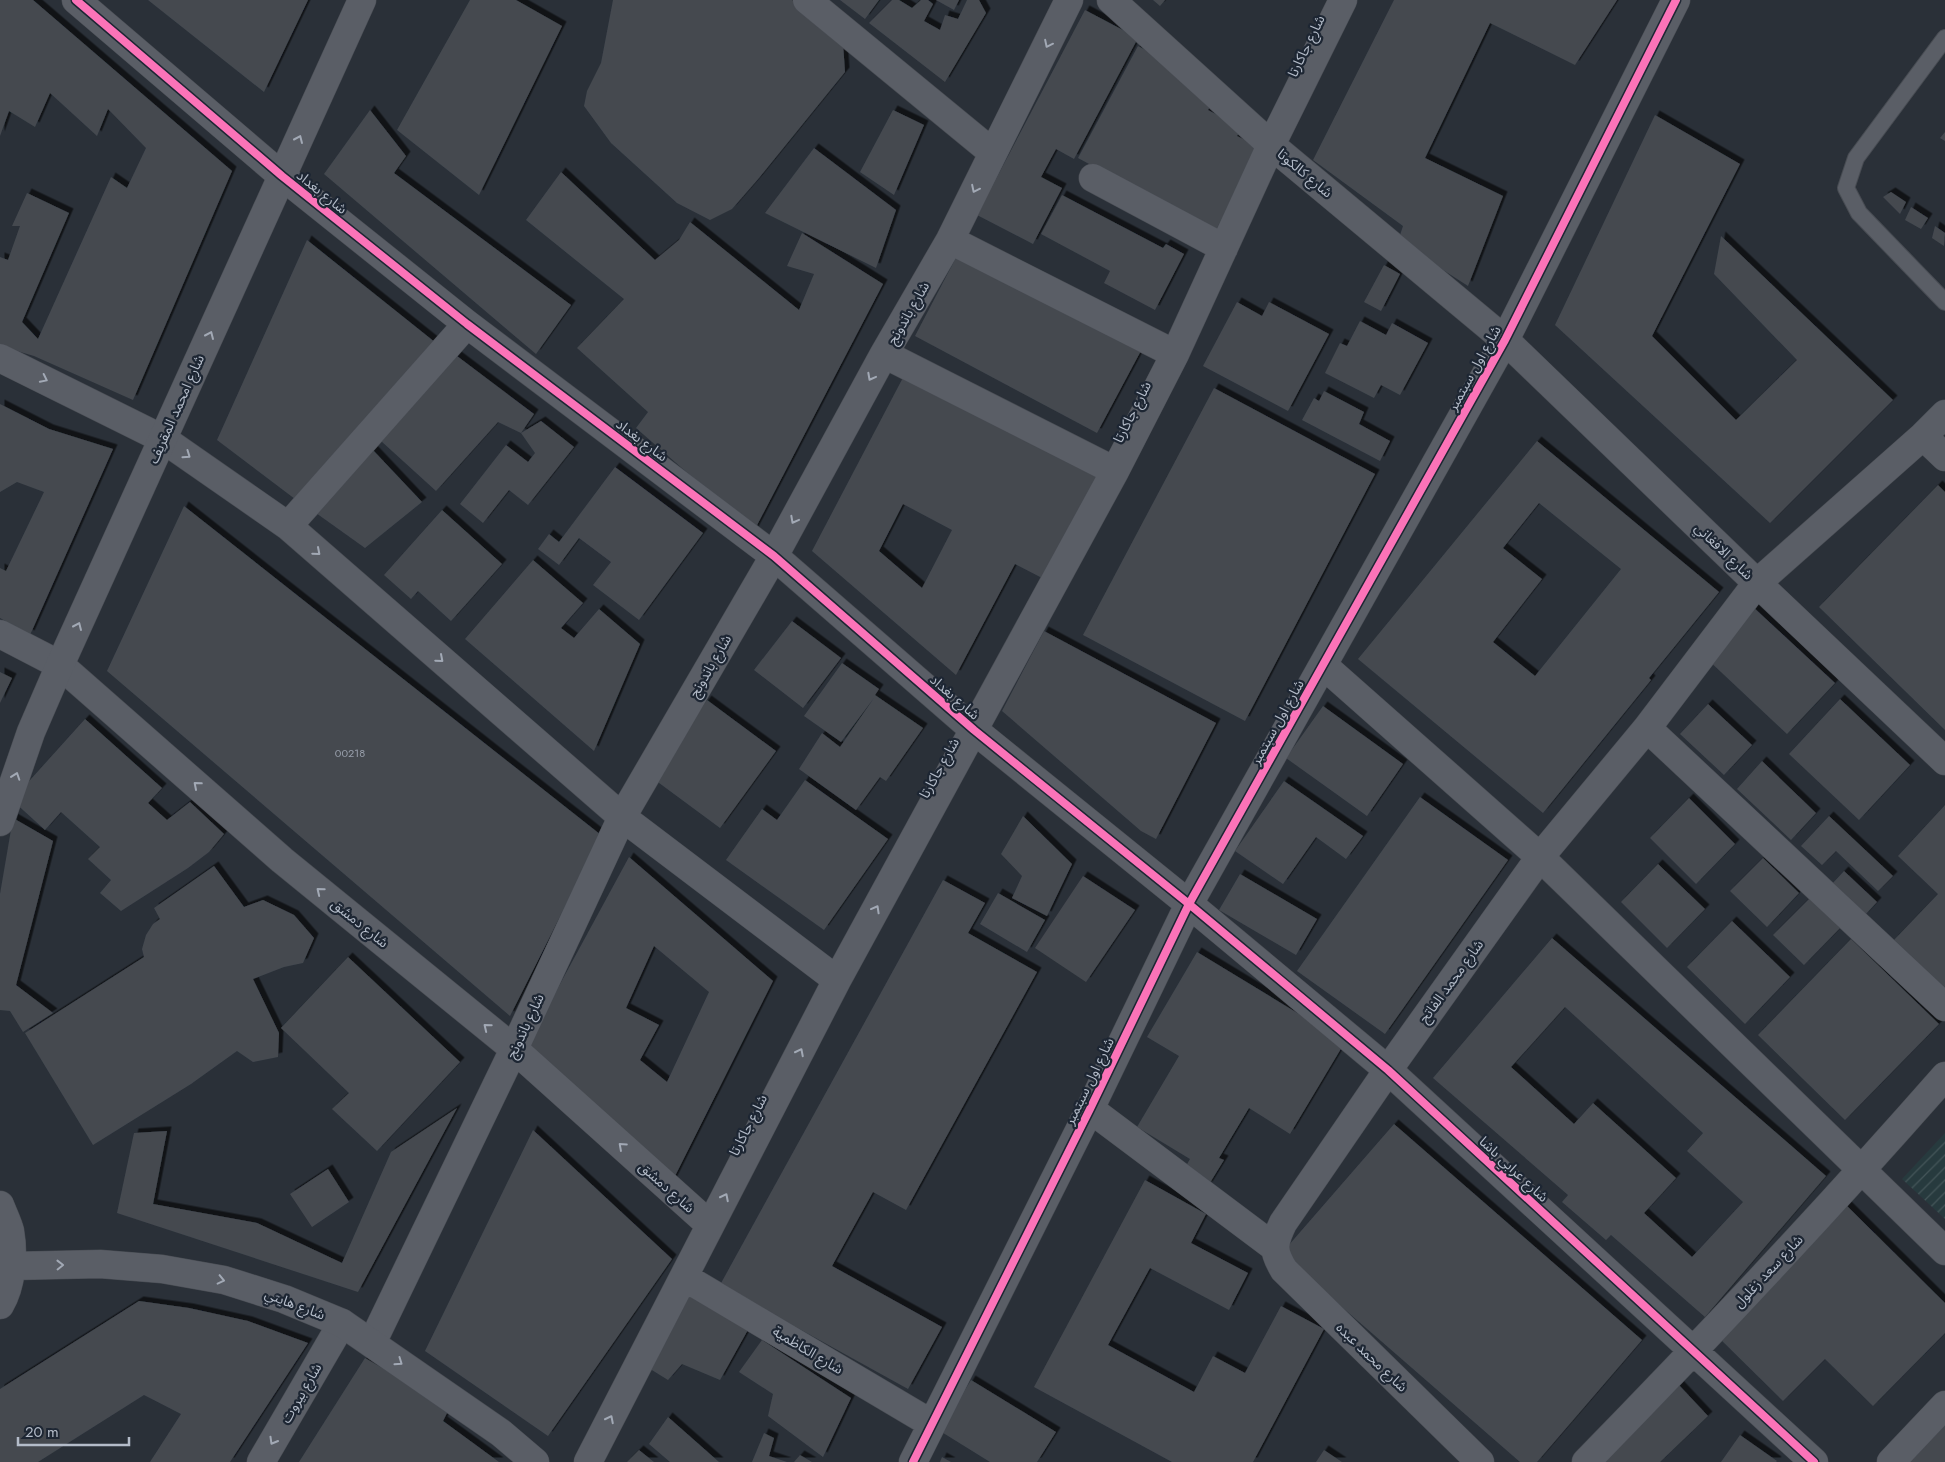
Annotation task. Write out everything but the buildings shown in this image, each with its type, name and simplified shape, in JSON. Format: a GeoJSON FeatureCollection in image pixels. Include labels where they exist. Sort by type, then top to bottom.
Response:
{"type":"FeatureCollection","features":[{"type":"Feature","properties":{"kind":"street","name":"شارع بغداد"},"geometry":{"type":"LineString","coordinates":[[76,0],[282,176],[467,324],[774,556],[974,730],[1189,904]]}},
{"type":"Feature","properties":{"kind":"street","name":"شارع امحمد المقريف"},"geometry":{"type":"LineString","coordinates":[[0,822],[31,732],[60,665],[362,0]]}},
{"type":"Feature","properties":{"kind":"street"},"geometry":{"type":"LineString","coordinates":[[807,0],[993,153]]}},
{"type":"Feature","properties":{"kind":"street","name":"شارع باندونج"},"geometry":{"type":"LineString","coordinates":[[372,1343],[514,1049],[622,817],[774,556],[884,354],[950,240],[1069,0]]}},
{"type":"Feature","properties":{"kind":"street","name":"شارع كالكوتا"},"geometry":{"type":"LineString","coordinates":[[1111,0],[1271,145],[1505,340]]}},
{"type":"Feature","properties":{"kind":"street","name":"شارع جاكارتا"},"geometry":{"type":"LineString","coordinates":[[588,1462],[837,980],[1115,470],[1175,354],[1271,145],[1343,0]]}},
{"type":"Feature","properties":{"kind":"street","name":"شارع اول سبتمبر"},"geometry":{"type":"LineString","coordinates":[[913,1462],[1090,1109],[1189,904],[1505,340],[1676,0]]}},
{"type":"Feature","properties":{"kind":"street"},"geometry":{"type":"LineString","coordinates":[[1093,178],[1224,248]]}},
{"type":"Feature","properties":{"kind":"street"},"geometry":{"type":"LineString","coordinates":[[950,240],[1175,354]]}},
{"type":"Feature","properties":{"kind":"street"},"geometry":{"type":"LineString","coordinates":[[288,526],[467,324]]}},
{"type":"Feature","properties":{"kind":"street","name":"شارع الافغاني"},"geometry":{"type":"LineString","coordinates":[[1505,340],[1945,761]]}},
{"type":"Feature","properties":{"kind":"street"},"geometry":{"type":"LineString","coordinates":[[884,354],[1115,470]]}},
{"type":"Feature","properties":{"kind":"street"},"geometry":{"type":"LineString","coordinates":[[0,358],[163,439],[288,526],[622,817],[837,980]]}},
{"type":"Feature","properties":{"kind":"street","name":"شارع محمد الفاتح"},"geometry":{"type":"LineString","coordinates":[[1274,1247],[1283,1223],[1388,1070],[1540,857],[1647,728],[1757,583],[1923,436],[1945,414]]}},
{"type":"Feature","properties":{"kind":"street"},"geometry":{"type":"LineString","coordinates":[[1923,436],[1945,457]]}},
{"type":"Feature","properties":{"kind":"street","name":"شارع دمشق"},"geometry":{"type":"LineString","coordinates":[[0,634],[60,665],[282,860],[514,1049],[710,1225]]}},
{"type":"Feature","properties":{"kind":"street"},"geometry":{"type":"LineString","coordinates":[[1323,666],[1540,857],[1945,1251]]}},
{"type":"Feature","properties":{"kind":"street"},"geometry":{"type":"LineString","coordinates":[[1647,728],[1945,1007]]}},
{"type":"Feature","properties":{"kind":"street","name":"شارع عرابي باشا"},"geometry":{"type":"LineString","coordinates":[[1189,904],[1388,1070],[1814,1462]]}},
{"type":"Feature","properties":{"kind":"street","name":"شارع سعد زغلول"},"geometry":{"type":"LineString","coordinates":[[1586,1462],[1693,1351],[1862,1170],[1945,1076]]}},
{"type":"Feature","properties":{"kind":"street"},"geometry":{"type":"LineString","coordinates":[[1090,1109],[1274,1247]]}},
{"type":"Feature","properties":{"kind":"street"},"geometry":{"type":"LineString","coordinates":[[0,1205],[10,1230],[12,1266],[0,1305]]}},
{"type":"Feature","properties":{"kind":"street","name":"شارع محمد عبده"},"geometry":{"type":"LineString","coordinates":[[1274,1247],[1275,1256],[1284,1270],[1480,1462]]}},
{"type":"Feature","properties":{"kind":"street","name":"شارع هايتي"},"geometry":{"type":"LineString","coordinates":[[12,1266],[100,1264],[181,1272],[224,1280],[284,1299],[342,1323],[501,1433],[535,1462]]}},
{"type":"Feature","properties":{"kind":"street","name":"شارع الكاظمية"},"geometry":{"type":"LineString","coordinates":[[684,1276],[932,1424]]}},
{"type":"Feature","properties":{"kind":"street","name":"شارع بيروت"},"geometry":{"type":"LineString","coordinates":[[261,1462],[342,1323]]}},
{"type":"Feature","properties":{"kind":"street"},"geometry":{"type":"LineString","coordinates":[[1891,1462],[1945,1405]]}},
{"type":"Feature","properties":{"kind":"lane"},"geometry":{"type":"LineString","coordinates":[[1945,38],[1856,158],[1846,188],[1859,214],[1945,302]]}},
{"type":"Feature","properties":{"kind":"green space"},"geometry":{"type":"Polygon","coordinates":[[[1945,1133],[1945,1219],[1902,1179],[1945,1133]]]}},
{"type":"Feature","properties":{"kind":"cycle path"},"geometry":{"type":"LineString","coordinates":[[76,0],[282,176],[467,324],[774,556],[974,730],[1189,904],[1388,1070],[1814,1462]]}},
{"type":"Feature","properties":{"kind":"cycle path"},"geometry":{"type":"LineString","coordinates":[[913,1462],[1090,1109],[1189,904],[1505,340],[1676,0]]}}]}
